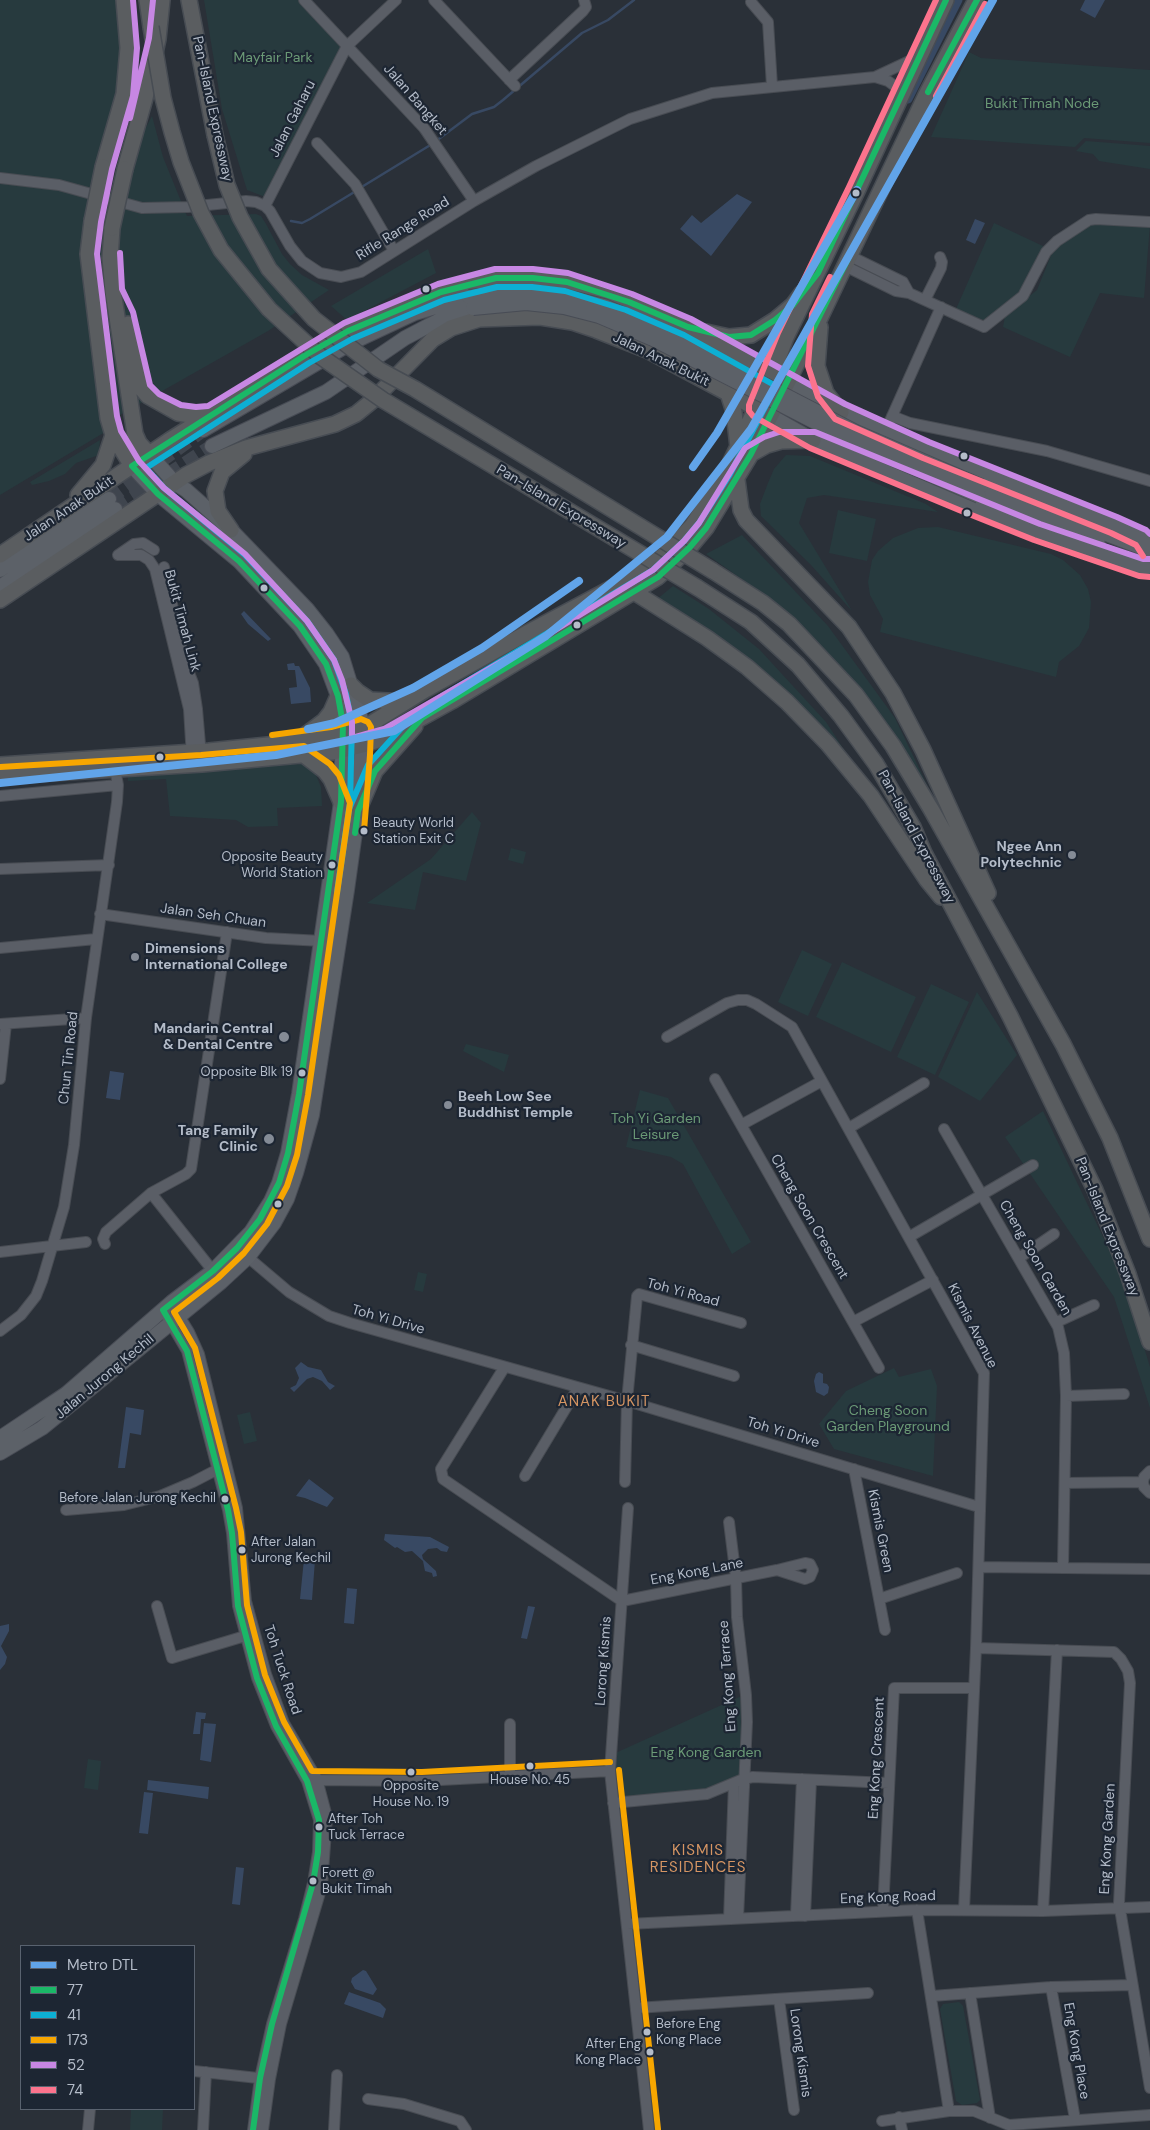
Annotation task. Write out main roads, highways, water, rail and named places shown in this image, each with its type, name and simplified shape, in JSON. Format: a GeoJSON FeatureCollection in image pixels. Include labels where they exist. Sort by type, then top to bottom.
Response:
{"type":"FeatureCollection","features":[{"type":"Feature","properties":{"kind":"highway"},"geometry":{"type":"LineString","coordinates":[[124,0],[128,48],[124,94],[103,167],[92,221],[88,254],[106,404],[113,435],[132,466]]}},
{"type":"Feature","properties":{"kind":"highway","name":"Pan-Island Expressway"},"geometry":{"type":"LineString","coordinates":[[147,0],[163,98],[191,189],[216,242],[259,298],[284,325],[320,356],[383,400],[698,588],[751,622],[798,665],[821,690],[876,764],[913,827],[924,853],[1010,1016],[1095,1190],[1128,1274],[1150,1342]]}},
{"type":"Feature","properties":{"kind":"highway"},"geometry":{"type":"LineString","coordinates":[[149,454],[139,443],[135,434],[136,394],[126,315],[113,291],[110,258],[112,228],[125,169],[145,98],[156,47],[162,0]]}},
{"type":"Feature","properties":{"kind":"highway","name":"Pan-Island Expressway"},"geometry":{"type":"LineString","coordinates":[[190,0],[214,136],[227,185],[240,216],[269,269],[314,319],[378,369],[763,603],[789,624],[856,695],[893,746],[932,809],[1063,1044],[1110,1138],[1150,1239]]}},
{"type":"Feature","properties":{"kind":"highway"},"geometry":{"type":"LineString","coordinates":[[0,776],[116,769],[197,758],[300,748],[343,741],[362,745],[387,737],[422,718],[658,577],[690,547],[706,528],[737,480],[763,383],[818,273],[946,0]]}},
{"type":"Feature","properties":{"kind":"highway"},"geometry":{"type":"LineString","coordinates":[[343,741],[405,702],[535,628],[640,573],[664,555],[696,521],[724,476],[771,416],[821,316],[926,95],[976,0]]}},
{"type":"Feature","properties":{"kind":"highway"},"geometry":{"type":"LineString","coordinates":[[688,327],[728,337],[751,335],[775,320],[793,305],[818,273]]}},
{"type":"Feature","properties":{"kind":"highway","name":"Jalan Anak Bukit"},"geometry":{"type":"LineString","coordinates":[[0,555],[211,414],[348,331],[441,292],[496,278],[533,278],[567,282],[629,302],[688,327],[710,340],[763,383],[788,382]]}},
{"type":"Feature","properties":{"kind":"highway","name":"Jalan Anak Bukit"},"geometry":{"type":"LineString","coordinates":[[0,600],[186,475],[209,463],[255,445],[335,424],[356,414],[372,401],[433,339],[451,328],[478,319],[526,316],[572,322],[647,350],[771,416]]}},
{"type":"Feature","properties":{"kind":"highway"},"geometry":{"type":"LineString","coordinates":[[821,316],[817,366],[826,393],[841,412]]}},
{"type":"Feature","properties":{"kind":"highway"},"geometry":{"type":"LineString","coordinates":[[697,376],[707,366],[710,359],[712,351],[710,340]]}},
{"type":"Feature","properties":{"kind":"highway"},"geometry":{"type":"LineString","coordinates":[[728,393],[745,451]]}},
{"type":"Feature","properties":{"kind":"highway"},"geometry":{"type":"LineString","coordinates":[[136,394],[170,409],[196,416],[211,414]]}},
{"type":"Feature","properties":{"kind":"highway"},"geometry":{"type":"LineString","coordinates":[[62,512],[87,486],[103,465],[113,435]]}},
{"type":"Feature","properties":{"kind":"highway"},"geometry":{"type":"LineString","coordinates":[[745,451],[781,442],[813,440]]}},
{"type":"Feature","properties":{"kind":"highway"},"geometry":{"type":"LineString","coordinates":[[231,530],[221,517],[217,505],[215,491],[218,480],[227,466],[255,445]]}},
{"type":"Feature","properties":{"kind":"highway"},"geometry":{"type":"LineString","coordinates":[[737,480],[740,510],[746,520],[849,627],[893,693],[923,750],[996,911],[1000,934]]}},
{"type":"Feature","properties":{"kind":"highway"},"geometry":{"type":"LineString","coordinates":[[634,592],[707,638],[747,667],[787,702],[828,744],[871,796],[935,892],[951,902]]}},
{"type":"Feature","properties":{"kind":"highway"},"geometry":{"type":"LineString","coordinates":[[351,685],[370,700],[405,702]]}},
{"type":"Feature","properties":{"kind":"highway"},"geometry":{"type":"LineString","coordinates":[[300,748],[331,712],[338,696]]}},
{"type":"Feature","properties":{"kind":"highway"},"geometry":{"type":"LineString","coordinates":[[358,811],[375,771],[422,718]]}},
{"type":"Feature","properties":{"kind":"highway"},"geometry":{"type":"LineString","coordinates":[[300,748],[325,771],[342,802]]}},
{"type":"Feature","properties":{"kind":"highway"},"geometry":{"type":"LineString","coordinates":[[0,765],[197,758]]}},
{"type":"Feature","properties":{"kind":"main road","name":"Jalan Anak Bukit"},"geometry":{"type":"LineString","coordinates":[[203,430],[351,343],[415,313],[528,292],[567,297],[604,306],[657,329],[763,383]]}},
{"type":"Feature","properties":{"kind":"main road","name":"Jalan Anak Bukit"},"geometry":{"type":"LineString","coordinates":[[212,446],[326,392],[404,338],[471,303]]}},
{"type":"Feature","properties":{"kind":"main road"},"geometry":{"type":"LineString","coordinates":[[788,382],[841,412],[884,432],[1142,538],[1150,551]]}},
{"type":"Feature","properties":{"kind":"main road"},"geometry":{"type":"LineString","coordinates":[[763,383],[856,432],[980,491],[1150,566]]}},
{"type":"Feature","properties":{"kind":"main road"},"geometry":{"type":"LineString","coordinates":[[771,416],[813,440],[1038,532],[1142,568],[1150,566]]}},
{"type":"Feature","properties":{"kind":"main road"},"geometry":{"type":"LineString","coordinates":[[853,456],[843,447],[841,439],[845,430],[856,418]]}},
{"type":"Feature","properties":{"kind":"main road","name":"Jalan Jurong Kechil"},"geometry":{"type":"LineString","coordinates":[[0,1453],[42,1428],[221,1282],[248,1258],[274,1223],[287,1199],[301,1159],[312,1115],[358,811],[362,728],[342,657],[307,609],[231,530],[186,490],[175,483],[149,454]]}},
{"type":"Feature","properties":{"kind":"main road","name":"Jalan Jurong Kechil"},"geometry":{"type":"LineString","coordinates":[[0,1438],[66,1394],[167,1307],[213,1271],[237,1248],[260,1219],[271,1201],[279,1183],[288,1153],[342,802],[343,741],[338,696],[326,664],[300,626],[239,562],[158,494],[132,466]]}},
{"type":"Feature","properties":{"kind":"main road"},"geometry":{"type":"LineString","coordinates":[[980,491],[1150,551]]}},
{"type":"Feature","properties":{"kind":"main road","name":"Jalan Anak Bukit"},"geometry":{"type":"LineString","coordinates":[[0,570],[112,504],[0,588]]}},
{"type":"Feature","properties":{"kind":"water"},"geometry":{"type":"Polygon","coordinates":[[[1085,0],[1105,0],[1095,18],[1080,10],[1085,0]]]}},
{"type":"Feature","properties":{"kind":"water"},"geometry":{"type":"Polygon","coordinates":[[[737,194],[752,202],[711,256],[680,229],[692,215],[701,223],[737,194]]]}},
{"type":"Feature","properties":{"kind":"water"},"geometry":{"type":"Polygon","coordinates":[[[975,219],[985,223],[975,244],[966,240],[975,219]]]}},
{"type":"Feature","properties":{"kind":"water"},"geometry":{"type":"Polygon","coordinates":[[[244,611],[271,639],[268,641],[248,624],[241,614],[244,611]]]}},
{"type":"Feature","properties":{"kind":"water"},"geometry":{"type":"Polygon","coordinates":[[[294,663],[295,666],[299,666],[310,688],[311,702],[291,704],[289,688],[297,687],[295,670],[288,670],[287,664],[294,663]]]}},
{"type":"Feature","properties":{"kind":"water"},"geometry":{"type":"Polygon","coordinates":[[[110,1071],[124,1073],[120,1100],[106,1098],[110,1071]]]}},
{"type":"Feature","properties":{"kind":"water"},"geometry":{"type":"Polygon","coordinates":[[[301,1362],[308,1367],[321,1370],[328,1382],[335,1386],[330,1390],[322,1381],[313,1377],[307,1379],[294,1392],[290,1388],[296,1385],[299,1378],[295,1368],[301,1362]]]}},
{"type":"Feature","properties":{"kind":"water"},"geometry":{"type":"Polygon","coordinates":[[[819,1372],[823,1374],[823,1383],[829,1387],[828,1393],[824,1396],[816,1392],[814,1381],[816,1374],[819,1372]]]}},
{"type":"Feature","properties":{"kind":"water"},"geometry":{"type":"Polygon","coordinates":[[[126,1407],[144,1410],[141,1435],[130,1433],[125,1468],[118,1468],[126,1407]]]}},
{"type":"Feature","properties":{"kind":"water"},"geometry":{"type":"Polygon","coordinates":[[[309,1479],[334,1498],[327,1507],[296,1496],[309,1479]]]}},
{"type":"Feature","properties":{"kind":"water"},"geometry":{"type":"Polygon","coordinates":[[[385,1534],[430,1537],[449,1547],[447,1552],[437,1548],[428,1549],[422,1555],[423,1559],[436,1571],[437,1576],[433,1577],[432,1573],[425,1571],[423,1561],[412,1551],[405,1552],[384,1540],[385,1534]]]}},
{"type":"Feature","properties":{"kind":"water"},"geometry":{"type":"Polygon","coordinates":[[[304,1559],[315,1560],[312,1600],[300,1599],[304,1559]]]}},
{"type":"Feature","properties":{"kind":"water"},"geometry":{"type":"Polygon","coordinates":[[[347,1588],[357,1589],[354,1624],[344,1623],[347,1588]]]}},
{"type":"Feature","properties":{"kind":"water"},"geometry":{"type":"Polygon","coordinates":[[[528,1606],[535,1607],[527,1639],[521,1638],[528,1606]]]}},
{"type":"Feature","properties":{"kind":"water"},"geometry":{"type":"Polygon","coordinates":[[[9,1624],[9,1631],[1,1646],[7,1657],[5,1664],[0,1670],[0,1626],[9,1624]]]}},
{"type":"Feature","properties":{"kind":"water"},"geometry":{"type":"Polygon","coordinates":[[[196,1712],[206,1713],[205,1719],[201,1719],[200,1734],[193,1734],[196,1712]]]}},
{"type":"Feature","properties":{"kind":"water"},"geometry":{"type":"Polygon","coordinates":[[[204,1723],[216,1724],[211,1762],[200,1760],[204,1723]]]}},
{"type":"Feature","properties":{"kind":"water"},"geometry":{"type":"Polygon","coordinates":[[[148,1780],[209,1787],[208,1799],[147,1790],[148,1780]]]}},
{"type":"Feature","properties":{"kind":"water"},"geometry":{"type":"Polygon","coordinates":[[[144,1792],[153,1793],[148,1834],[139,1833],[144,1792]]]}},
{"type":"Feature","properties":{"kind":"water"},"geometry":{"type":"Polygon","coordinates":[[[236,1867],[244,1868],[240,1905],[232,1904],[236,1867]]]}},
{"type":"Feature","properties":{"kind":"water"},"geometry":{"type":"Polygon","coordinates":[[[363,1970],[366,1971],[377,1989],[373,1995],[355,1989],[351,1982],[352,1978],[363,1970]]]}},
{"type":"Feature","properties":{"kind":"water"},"geometry":{"type":"Polygon","coordinates":[[[349,1992],[380,2003],[386,2009],[383,2018],[344,2004],[349,1992]]]}},
{"type":"Feature","properties":{"kind":"waterway"},"geometry":{"type":"LineString","coordinates":[[436,141],[472,114],[494,107],[582,33],[608,20],[634,0]]}},
{"type":"Feature","properties":{"kind":"waterway"},"geometry":{"type":"LineString","coordinates":[[908,99],[958,0]]}},
{"type":"Feature","properties":{"kind":"waterway"},"geometry":{"type":"LineString","coordinates":[[360,188],[432,144]]}},
{"type":"Feature","properties":{"kind":"waterway"},"geometry":{"type":"LineString","coordinates":[[291,221],[302,223],[356,191]]}},
{"type":"Feature","properties":{"kind":"tunnel"},"geometry":{"type":"LineString","coordinates":[[109,499],[203,430]]}},
{"type":"Feature","properties":{"kind":"tunnel"},"geometry":{"type":"LineString","coordinates":[[115,509],[212,446]]}},
{"type":"Feature","properties":{"kind":"metro line","name":"DTL"},"geometry":{"type":"LineString","coordinates":[[0,783],[276,755],[394,731],[546,636],[667,537],[751,429],[993,0]]}},
{"type":"Feature","properties":{"kind":"metro line","name":"DTL"},"geometry":{"type":"LineString","coordinates":[[693,467],[717,433],[857,190]]}},
{"type":"Feature","properties":{"kind":"metro line","name":"DTL"},"geometry":{"type":"LineString","coordinates":[[308,729],[335,723],[413,688],[482,648],[579,581]]}},
{"type":"Feature","properties":{"kind":"place","name":"Beauty World Station Exit C"},"geometry":{"type":"Point","coordinates":[364,831]}},
{"type":"Feature","properties":{"kind":"place","name":"Ngee Ann Polytechnic"},"geometry":{"type":"Point","coordinates":[1072,855]}},
{"type":"Feature","properties":{"kind":"place","name":"Opposite Beauty World Station"},"geometry":{"type":"Point","coordinates":[332,865]}},
{"type":"Feature","properties":{"kind":"place","name":"Dimensions International College"},"geometry":{"type":"Point","coordinates":[135,957]}},
{"type":"Feature","properties":{"kind":"place","name":"Mandarin Central & Dental Centre"},"geometry":{"type":"Point","coordinates":[284,1037]}},
{"type":"Feature","properties":{"kind":"place","name":"Opposite Blk 19"},"geometry":{"type":"Point","coordinates":[302,1073]}},
{"type":"Feature","properties":{"kind":"place","name":"Beeh Low See Buddhist Temple"},"geometry":{"type":"Point","coordinates":[448,1105]}},
{"type":"Feature","properties":{"kind":"place","name":"Tang Family Clinic"},"geometry":{"type":"Point","coordinates":[269,1139]}},
{"type":"Feature","properties":{"kind":"place","name":"Before Jalan Jurong Kechil"},"geometry":{"type":"Point","coordinates":[225,1499]}},
{"type":"Feature","properties":{"kind":"place","name":"After Jalan Jurong Kechil"},"geometry":{"type":"Point","coordinates":[242,1550]}},
{"type":"Feature","properties":{"kind":"place","name":"House No. 45"},"geometry":{"type":"Point","coordinates":[530,1766]}},
{"type":"Feature","properties":{"kind":"place","name":"Opposite House No. 19"},"geometry":{"type":"Point","coordinates":[411,1772]}},
{"type":"Feature","properties":{"kind":"place","name":"After Toh Tuck Terrace"},"geometry":{"type":"Point","coordinates":[319,1827]}},
{"type":"Feature","properties":{"kind":"place","name":"Forett @ Bukit Timah"},"geometry":{"type":"Point","coordinates":[313,1881]}},
{"type":"Feature","properties":{"kind":"place","name":"Before Eng Kong Place"},"geometry":{"type":"Point","coordinates":[647,2032]}},
{"type":"Feature","properties":{"kind":"place","name":"After Eng Kong Place"},"geometry":{"type":"Point","coordinates":[650,2052]}},
{"type":"Feature","properties":{"kind":"district","name":"ANAK BUKIT"},"geometry":{"type":"Point","coordinates":[604,1402]}},
{"type":"Feature","properties":{"kind":"district","name":"KISMIS RESIDENCES"},"geometry":{"type":"Point","coordinates":[698,1860]}},
{"type":"Feature","properties":{"kind":"park label","name":"Mayfair Park"},"geometry":{"type":"Point","coordinates":[273,58]}},
{"type":"Feature","properties":{"kind":"park label","name":"Bukit Timah Node"},"geometry":{"type":"Point","coordinates":[1042,104]}},
{"type":"Feature","properties":{"kind":"park label","name":"Toh Yi Garden Leisure"},"geometry":{"type":"Point","coordinates":[656,1128]}},
{"type":"Feature","properties":{"kind":"park label","name":"Cheng Soon Garden Playground"},"geometry":{"type":"Point","coordinates":[888,1419]}},
{"type":"Feature","properties":{"kind":"park label","name":"Eng Kong Garden"},"geometry":{"type":"Point","coordinates":[706,1753]}}]}
